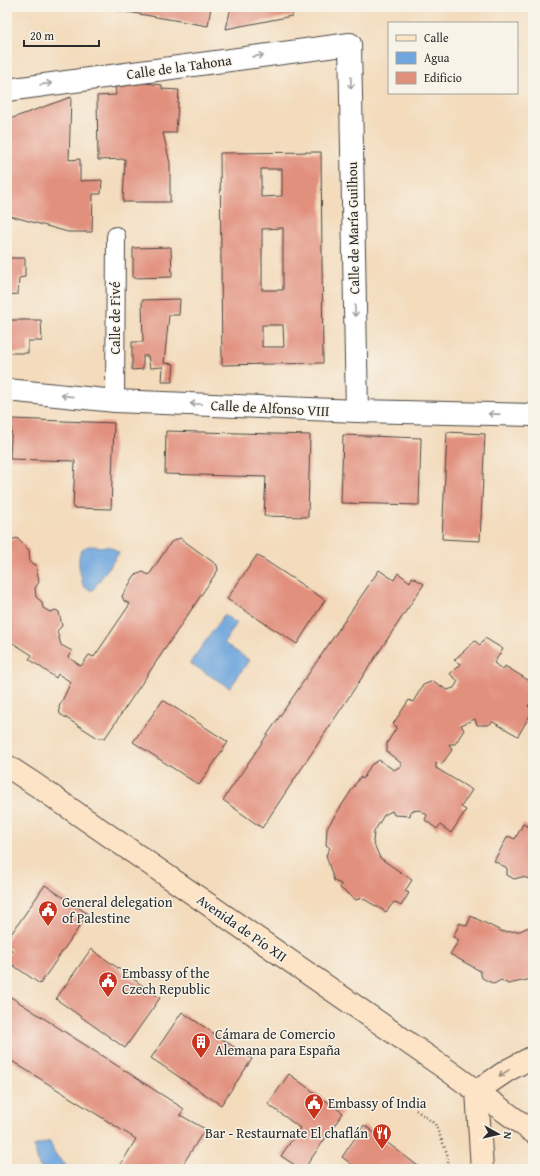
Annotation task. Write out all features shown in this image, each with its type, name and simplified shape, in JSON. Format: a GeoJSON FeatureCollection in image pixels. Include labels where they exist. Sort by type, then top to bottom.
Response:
{"type":"FeatureCollection","features":[{"type":"Feature","properties":{"kind":"main road","name":"Avenida de Pío XII"},"geometry":{"type":"LineString","coordinates":[[8,770],[477,1091],[533,1132]]}},
{"type":"Feature","properties":{"kind":"main road"},"geometry":{"type":"LineString","coordinates":[[482,1169],[477,1091],[508,1070],[533,1057]]}},
{"type":"Feature","properties":{"kind":"street","name":"Calle de la Tahona"},"geometry":{"type":"LineString","coordinates":[[7,90],[350,44]]}},
{"type":"Feature","properties":{"kind":"street","name":"Calle de María Guilhou"},"geometry":{"type":"LineString","coordinates":[[350,44],[357,411]]}},
{"type":"Feature","properties":{"kind":"street","name":"Calle de Fivé"},"geometry":{"type":"LineString","coordinates":[[115,401],[116,236]]}},
{"type":"Feature","properties":{"kind":"street","name":"Calle de Alfonso VIII"},"geometry":{"type":"LineString","coordinates":[[7,390],[115,401],[357,411],[533,415]]}},
{"type":"Feature","properties":{"kind":"path"},"geometry":{"type":"LineString","coordinates":[[416,1110],[435,1124],[447,1153],[449,1169]]}},
{"type":"Feature","properties":{"kind":"water"},"geometry":{"type":"Polygon","coordinates":[[[89,546],[111,547],[119,553],[92,591],[83,586],[79,563],[81,552],[84,548],[89,546]]]}},
{"type":"Feature","properties":{"kind":"water"},"geometry":{"type":"Polygon","coordinates":[[[224,615],[237,623],[224,643],[249,660],[230,688],[190,663],[224,615]]]}},
{"type":"Feature","properties":{"kind":"water"},"geometry":{"type":"Polygon","coordinates":[[[50,1141],[54,1153],[70,1169],[43,1169],[39,1166],[34,1146],[50,1141]]]}},
{"type":"Feature","properties":{"kind":"building"},"geometry":{"type":"Polygon","coordinates":[[[99,7],[211,7],[208,26],[99,7]]]}},
{"type":"Feature","properties":{"kind":"building"},"geometry":{"type":"Polygon","coordinates":[[[231,7],[293,7],[292,16],[226,29],[231,7]]]}},
{"type":"Feature","properties":{"kind":"building"},"geometry":{"type":"Polygon","coordinates":[[[145,83],[162,85],[162,89],[179,90],[176,133],[163,133],[170,163],[170,202],[123,202],[125,159],[98,160],[97,96],[116,95],[115,87],[145,83]]]}},
{"type":"Feature","properties":{"kind":"building"},"geometry":{"type":"Polygon","coordinates":[[[71,97],[69,160],[80,159],[80,181],[102,180],[101,194],[93,194],[92,232],[68,232],[7,215],[7,120],[71,97]]]}},
{"type":"Feature","properties":{"kind":"building"},"geometry":{"type":"Polygon","coordinates":[[[321,152],[323,363],[222,365],[220,153],[321,152]],[[261,169],[261,197],[282,196],[282,169],[261,169]],[[283,228],[262,229],[262,290],[283,290],[283,228]],[[262,325],[262,347],[284,347],[283,325],[262,325]]]}},
{"type":"Feature","properties":{"kind":"building"},"geometry":{"type":"Polygon","coordinates":[[[171,247],[172,277],[133,278],[133,248],[171,247]]]}},
{"type":"Feature","properties":{"kind":"building"},"geometry":{"type":"Polygon","coordinates":[[[7,258],[25,258],[25,277],[19,278],[18,294],[7,295],[7,258]]]}},
{"type":"Feature","properties":{"kind":"building"},"geometry":{"type":"Polygon","coordinates":[[[180,299],[179,315],[169,315],[164,363],[174,364],[172,382],[162,382],[163,367],[150,368],[148,356],[143,356],[143,369],[132,370],[132,342],[143,342],[142,300],[180,299]]]}},
{"type":"Feature","properties":{"kind":"building"},"geometry":{"type":"Polygon","coordinates":[[[7,320],[41,320],[42,341],[28,341],[28,353],[7,353],[7,320]]]}},
{"type":"Feature","properties":{"kind":"building"},"geometry":{"type":"Polygon","coordinates":[[[12,419],[114,423],[111,509],[73,508],[75,461],[10,459],[12,419]]]}},
{"type":"Feature","properties":{"kind":"building"},"geometry":{"type":"Polygon","coordinates":[[[166,431],[310,435],[308,517],[264,516],[266,477],[165,474],[166,431]]]}},
{"type":"Feature","properties":{"kind":"building"},"geometry":{"type":"Polygon","coordinates":[[[447,432],[485,434],[480,541],[442,539],[447,432]]]}},
{"type":"Feature","properties":{"kind":"building"},"geometry":{"type":"Polygon","coordinates":[[[343,435],[421,438],[419,505],[341,503],[343,435]]]}},
{"type":"Feature","properties":{"kind":"building"},"geometry":{"type":"Polygon","coordinates":[[[17,538],[29,550],[30,562],[36,565],[39,582],[35,588],[36,597],[42,602],[43,608],[50,612],[56,610],[59,612],[62,626],[57,631],[61,645],[72,651],[68,657],[81,666],[89,655],[94,657],[130,604],[124,601],[122,596],[135,575],[143,572],[149,575],[171,542],[180,538],[217,565],[218,570],[105,738],[98,738],[60,714],[59,707],[71,682],[58,674],[56,678],[29,659],[32,655],[8,640],[7,541],[17,538]]]}},
{"type":"Feature","properties":{"kind":"building"},"geometry":{"type":"Polygon","coordinates":[[[257,555],[325,600],[297,644],[227,599],[257,555]]]}},
{"type":"Feature","properties":{"kind":"building"},"geometry":{"type":"Polygon","coordinates":[[[379,570],[394,580],[398,573],[410,582],[412,577],[424,584],[262,828],[223,800],[379,570]]]}},
{"type":"Feature","properties":{"kind":"building"},"geometry":{"type":"Polygon","coordinates":[[[485,638],[503,649],[494,663],[503,670],[505,666],[533,683],[533,699],[528,706],[533,710],[518,736],[493,722],[488,725],[477,725],[475,719],[461,725],[464,730],[455,744],[449,744],[452,750],[442,764],[436,763],[436,768],[472,790],[461,807],[466,810],[451,833],[440,825],[437,829],[425,820],[427,815],[420,810],[411,811],[410,816],[394,815],[392,811],[384,815],[374,832],[373,842],[380,858],[412,880],[405,891],[409,893],[401,906],[394,902],[386,912],[362,898],[356,900],[340,888],[341,884],[334,881],[326,855],[330,848],[326,845],[327,828],[360,777],[363,779],[371,765],[379,760],[394,770],[401,766],[401,763],[387,752],[387,743],[397,727],[393,724],[409,700],[413,702],[423,685],[433,681],[447,690],[454,688],[458,681],[450,674],[460,664],[454,660],[475,641],[480,645],[485,638]]]}},
{"type":"Feature","properties":{"kind":"building"},"geometry":{"type":"Polygon","coordinates":[[[163,700],[228,742],[199,785],[133,742],[163,700]]]}},
{"type":"Feature","properties":{"kind":"building"},"geometry":{"type":"Polygon","coordinates":[[[523,824],[533,829],[533,886],[530,879],[522,877],[514,879],[507,875],[507,868],[494,861],[508,836],[515,839],[523,824]]]}},
{"type":"Feature","properties":{"kind":"building","name":"General delegation of Palestine"},"geometry":{"type":"Polygon","coordinates":[[[45,885],[88,914],[40,984],[7,961],[7,957],[12,950],[7,947],[7,940],[45,885]]]}},
{"type":"Feature","properties":{"kind":"building"},"geometry":{"type":"Polygon","coordinates":[[[471,916],[503,932],[520,931],[531,926],[533,923],[532,979],[508,984],[501,980],[494,984],[482,978],[480,971],[450,954],[459,940],[453,937],[460,923],[467,926],[471,916]]]}},
{"type":"Feature","properties":{"kind":"building","name":"Embassy of the Czech Republic"},"geometry":{"type":"Polygon","coordinates":[[[91,949],[160,998],[125,1048],[56,999],[91,949]]]}},
{"type":"Feature","properties":{"kind":"building"},"geometry":{"type":"Polygon","coordinates":[[[11,997],[184,1109],[180,1115],[205,1129],[180,1169],[118,1169],[136,1139],[7,1058],[7,1002],[11,997]]]}},
{"type":"Feature","properties":{"kind":"building","name":"Cámara de Comercio Alemana para España"},"geometry":{"type":"Polygon","coordinates":[[[182,1012],[252,1059],[221,1105],[151,1058],[182,1012]]]}},
{"type":"Feature","properties":{"kind":"building","name":"Embassy of India"},"geometry":{"type":"Polygon","coordinates":[[[289,1074],[343,1113],[304,1169],[301,1169],[281,1156],[300,1128],[268,1104],[289,1074]]]}},
{"type":"Feature","properties":{"kind":"building"},"geometry":{"type":"Polygon","coordinates":[[[364,1125],[422,1169],[358,1169],[342,1157],[364,1125]]]}},
{"type":"Feature","properties":{"kind":"place","name":"General delegation of Palestine"},"geometry":{"type":"Point","coordinates":[48,927]}},
{"type":"Feature","properties":{"kind":"place","name":"Embassy of the Czech Republic"},"geometry":{"type":"Point","coordinates":[108,998]}},
{"type":"Feature","properties":{"kind":"place","name":"Cámara de Comercio Alemana para España"},"geometry":{"type":"Point","coordinates":[201,1059]}},
{"type":"Feature","properties":{"kind":"place","name":"Embassy of India"},"geometry":{"type":"Point","coordinates":[314,1120]}},
{"type":"Feature","properties":{"kind":"place","name":"Bar - Restaurnate El chaflán"},"geometry":{"type":"Point","coordinates":[382,1150]}}]}
